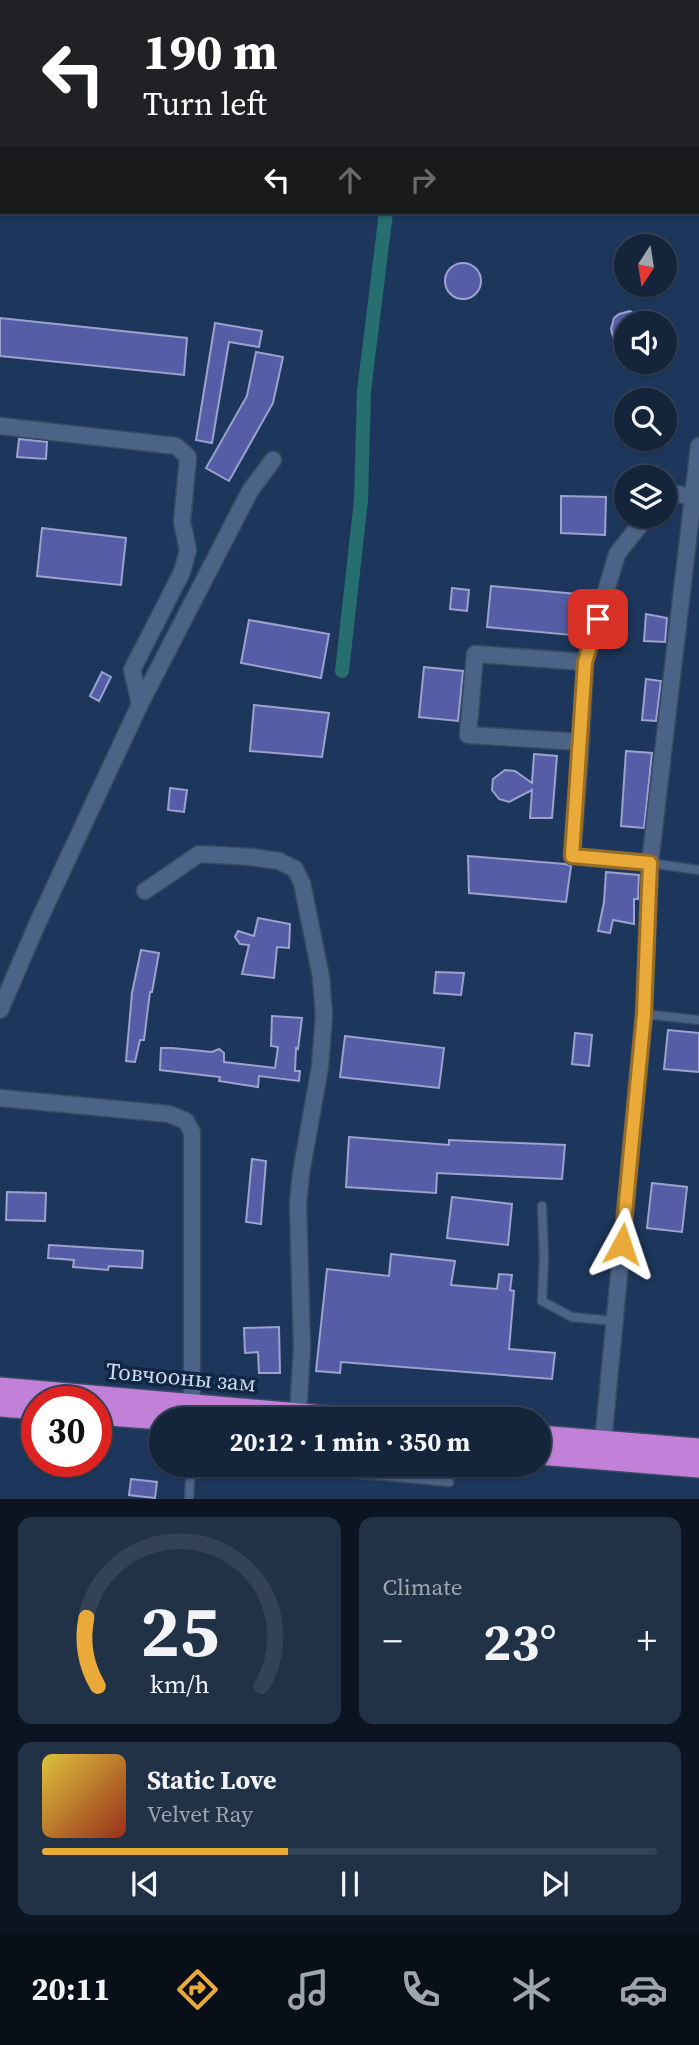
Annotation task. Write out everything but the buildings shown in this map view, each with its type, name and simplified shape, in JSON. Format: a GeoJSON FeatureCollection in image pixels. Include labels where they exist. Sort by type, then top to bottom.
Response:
{"type":"FeatureCollection","features":[{"type":"Feature","properties":{"kind":"highway","name":"Товчооны зам"},"geometry":{"type":"LineString","coordinates":[[0,1388],[152,1407]]}},
{"type":"Feature","properties":{"kind":"highway"},"geometry":{"type":"LineString","coordinates":[[0,1406],[21,1408]]}},
{"type":"Feature","properties":{"kind":"highway","name":"Товчооны зам"},"geometry":{"type":"LineString","coordinates":[[112,1415],[149,1418]]}},
{"type":"Feature","properties":{"kind":"highway"},"geometry":{"type":"LineString","coordinates":[[551,1437],[699,1449]]}},
{"type":"Feature","properties":{"kind":"highway"},"geometry":{"type":"LineString","coordinates":[[551,1455],[699,1467]]}},
{"type":"Feature","properties":{"kind":"street"},"geometry":{"type":"LineString","coordinates":[[0,426],[176,446],[188,457],[182,522],[188,550],[181,572],[132,670],[140,704]]}},
{"type":"Feature","properties":{"kind":"street"},"geometry":{"type":"LineString","coordinates":[[603,1442],[644,1014],[650,863],[699,446]]}},
{"type":"Feature","properties":{"kind":"street"},"geometry":{"type":"LineString","coordinates":[[0,1010],[39,919],[140,704],[250,491],[273,460]]}},
{"type":"Feature","properties":{"kind":"street"},"geometry":{"type":"LineString","coordinates":[[677,494],[695,497]]}},
{"type":"Feature","properties":{"kind":"street"},"geometry":{"type":"LineString","coordinates":[[637,528],[617,554],[585,662],[572,856],[650,863]]}},
{"type":"Feature","properties":{"kind":"street"},"geometry":{"type":"LineString","coordinates":[[581,742],[468,735],[475,654],[585,662]]}},
{"type":"Feature","properties":{"kind":"street"},"geometry":{"type":"LineString","coordinates":[[145,891],[198,854],[279,861],[295,869],[302,883],[321,977],[324,1015],[320,1067],[298,1203],[302,1337],[298,1407]]}},
{"type":"Feature","properties":{"kind":"street"},"geometry":{"type":"LineString","coordinates":[[0,1098],[169,1114],[186,1121],[192,1132],[192,1407]]}},
{"type":"Feature","properties":{"kind":"lane"},"geometry":{"type":"LineString","coordinates":[[650,863],[699,870]]}},
{"type":"Feature","properties":{"kind":"lane"},"geometry":{"type":"LineString","coordinates":[[644,1014],[699,1020]]}},
{"type":"Feature","properties":{"kind":"lane"},"geometry":{"type":"LineString","coordinates":[[542,1206],[542,1301],[572,1317],[614,1321]]}},
{"type":"Feature","properties":{"kind":"lane"},"geometry":{"type":"LineString","coordinates":[[189,1499],[190,1477]]}},
{"type":"Feature","properties":{"kind":"lane"},"geometry":{"type":"LineString","coordinates":[[398,1477],[449,1482]]}},
{"type":"Feature","properties":{"kind":"shaded area"},"geometry":{"type":"Polygon","coordinates":[[[0,214],[699,214],[699,1499],[0,1499],[0,214]]]}},
{"type":"Feature","properties":{"kind":"waterway"},"geometry":{"type":"LineString","coordinates":[[342,671],[361,500],[364,391],[386,214]]}},
{"type":"Feature","properties":{"kind":"route"},"geometry":{"type":"LineString","coordinates":[[598,619],[585,662],[572,856],[650,863],[644,1014],[622,1244]]}}]}
